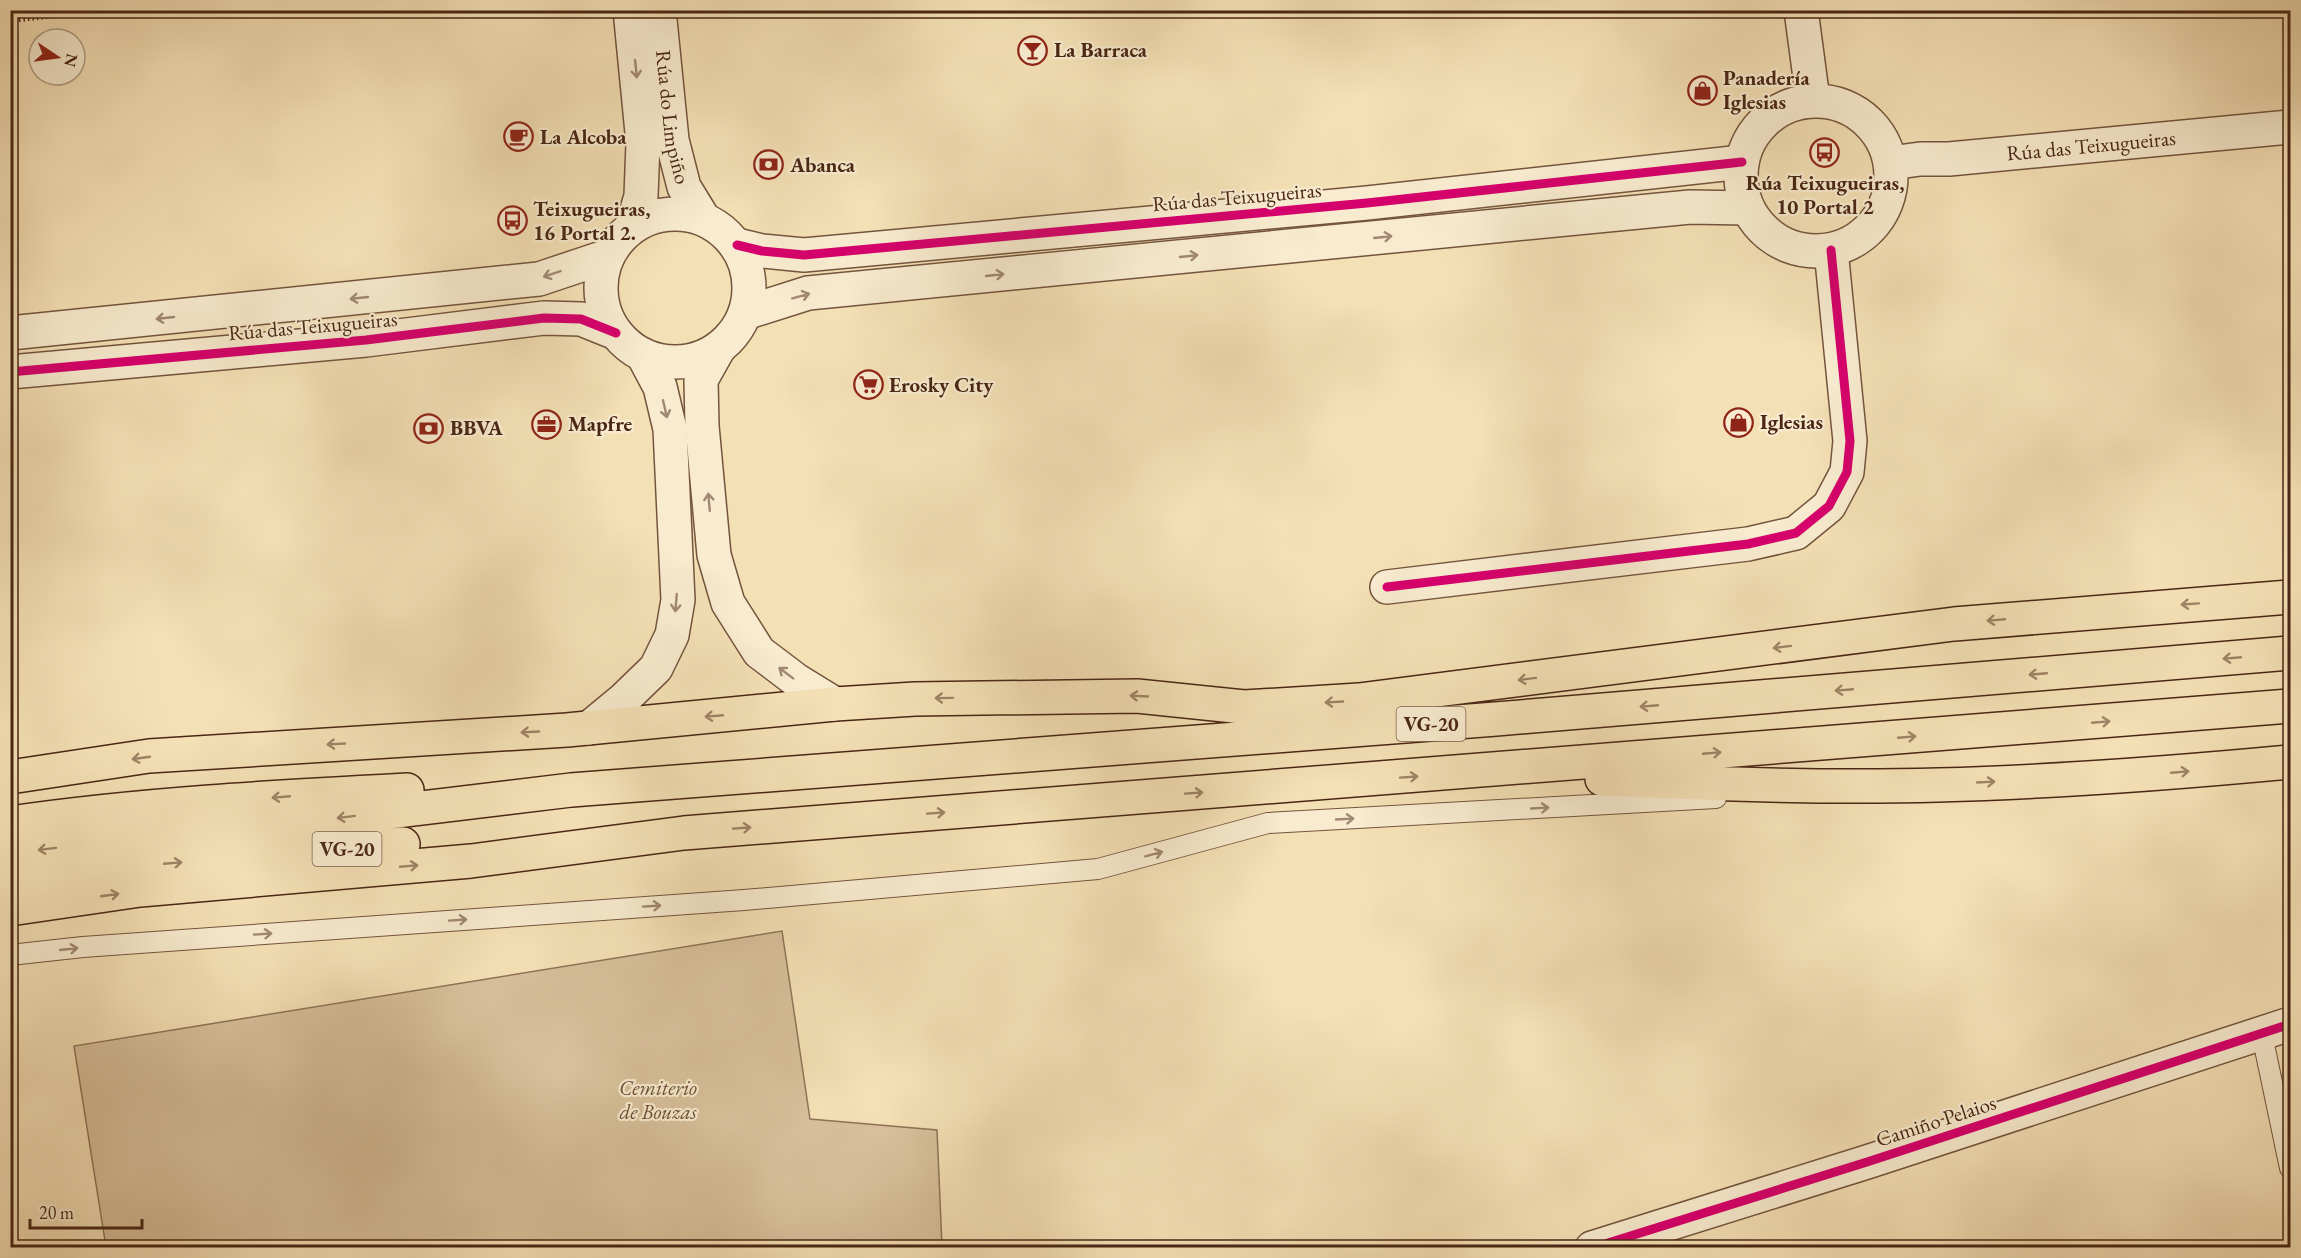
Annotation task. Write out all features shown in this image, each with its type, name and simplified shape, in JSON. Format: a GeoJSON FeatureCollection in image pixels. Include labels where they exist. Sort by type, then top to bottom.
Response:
{"type":"FeatureCollection","features":[{"type":"Feature","properties":{"kind":"highway"},"geometry":{"type":"LineString","coordinates":[[10,777],[149,756],[589,728],[835,704],[915,699],[1137,696],[1244,707],[1359,700],[1954,624],[2290,597]]}},
{"type":"Feature","properties":{"kind":"highway","name":"VG-20"},"geometry":{"type":"LineString","coordinates":[[10,853],[297,823],[570,790],[1496,719],[2290,653]]}},
{"type":"Feature","properties":{"kind":"highway"},"geometry":{"type":"LineString","coordinates":[[1496,719],[1648,664]]}},
{"type":"Feature","properties":{"kind":"highway","name":"VG-20"},"geometry":{"type":"LineString","coordinates":[[10,879],[51,873],[462,839],[684,833],[2290,706]]}},
{"type":"Feature","properties":{"kind":"highway"},"geometry":{"type":"LineString","coordinates":[[1465,772],[1723,785],[1940,785],[2146,775],[2290,762]]}},
{"type":"Feature","properties":{"kind":"highway"},"geometry":{"type":"LineString","coordinates":[[10,823],[67,815],[292,796],[454,787],[570,790]]}},
{"type":"Feature","properties":{"kind":"highway"},"geometry":{"type":"LineString","coordinates":[[10,909],[140,890],[471,861],[684,833]]}},
{"type":"Feature","properties":{"kind":"street","name":"Rúa do Limpiño"},"geometry":{"type":"LineString","coordinates":[[630,10],[643,143],[641,196],[632,227]]}},
{"type":"Feature","properties":{"kind":"street","name":"Rúa do Limpiño"},"geometry":{"type":"LineString","coordinates":[[659,10],[672,140],[684,187],[702,218]]}},
{"type":"Feature","properties":{"kind":"street"},"geometry":{"type":"LineString","coordinates":[[1801,10],[1813,100]]}},
{"type":"Feature","properties":{"kind":"street"},"geometry":{"type":"LineString","coordinates":[[1813,100],[1835,103],[1855,111],[1871,124],[1884,142],[1891,163],[1891,186],[1885,208],[1871,228],[1853,242],[1832,250],[1806,251],[1782,244],[1761,229],[1747,208],[1741,185],[1742,162],[1750,138],[1766,119],[1788,106],[1813,100]]}},
{"type":"Feature","properties":{"kind":"street","name":"Rúa das Teixugueiras"},"geometry":{"type":"LineString","coordinates":[[1891,163],[2290,127]]}},
{"type":"Feature","properties":{"kind":"street","name":"Rúa das Teixugueiras"},"geometry":{"type":"LineString","coordinates":[[737,245],[762,251],[804,255],[1367,203],[1742,162]]}},
{"type":"Feature","properties":{"kind":"street"},"geometry":{"type":"LineString","coordinates":[[745,313],[808,293],[1690,207],[1747,208]]}},
{"type":"Feature","properties":{"kind":"street","name":"Rúa das Teixugueiras"},"geometry":{"type":"LineString","coordinates":[[678,213],[702,218],[721,229],[737,245],[747,266],[750,290],[745,313],[735,332],[719,348],[700,358],[680,362],[643,355],[629,346],[616,333],[604,309],[601,282],[608,256],[632,227],[654,216],[678,213]]}},
{"type":"Feature","properties":{"kind":"street"},"geometry":{"type":"LineString","coordinates":[[1387,586],[1748,544],[1796,532],[1829,506],[1847,472],[1850,441],[1832,250]]}},
{"type":"Feature","properties":{"kind":"street","name":"Rúa das Teixugueiras"},"geometry":{"type":"LineString","coordinates":[[10,333],[538,279],[608,256]]}},
{"type":"Feature","properties":{"kind":"street","name":"Rúa das Teixugueiras"},"geometry":{"type":"LineString","coordinates":[[10,372],[366,340],[544,318],[581,319],[616,333]]}},
{"type":"Feature","properties":{"kind":"street"},"geometry":{"type":"LineString","coordinates":[[719,348],[701,380],[702,426],[714,555],[728,603],[759,652],[796,680],[835,704]]}},
{"type":"Feature","properties":{"kind":"street"},"geometry":{"type":"LineString","coordinates":[[589,728],[623,700],[656,668],[672,635],[678,600],[670,429],[660,387],[643,355]]}},
{"type":"Feature","properties":{"kind":"street","name":"Camiño Pelaios"},"geometry":{"type":"LineString","coordinates":[[1592,1248],[2276,1030]]}},
{"type":"Feature","properties":{"kind":"lane"},"geometry":{"type":"LineString","coordinates":[[10,955],[106,946],[744,900],[1098,869],[1268,823],[1940,785]]}},
{"type":"Feature","properties":{"kind":"lane"},"geometry":{"type":"LineString","coordinates":[[2276,1030],[2290,1168]]}},
{"type":"Feature","properties":{"kind":"path"},"geometry":{"type":"LineString","coordinates":[[10,21],[115,10]]}},
{"type":"Feature","properties":{"kind":"green space","name":"Cemiterio de Bouzas"},"geometry":{"type":"Polygon","coordinates":[[[782,931],[810,1119],[937,1130],[942,1247],[106,1247],[74,1046],[782,931]]]}},
{"type":"Feature","properties":{"kind":"cycle path"},"geometry":{"type":"LineString","coordinates":[[737,245],[762,251],[804,255],[1367,203],[1742,162]]}},
{"type":"Feature","properties":{"kind":"cycle path"},"geometry":{"type":"LineString","coordinates":[[1387,587],[1748,544],[1796,533],[1829,506],[1847,472],[1850,441],[1831,250]]}},
{"type":"Feature","properties":{"kind":"cycle path"},"geometry":{"type":"LineString","coordinates":[[10,372],[366,340],[544,318],[581,319],[616,333]]}},
{"type":"Feature","properties":{"kind":"cycle path"},"geometry":{"type":"LineString","coordinates":[[1592,1248],[1867,1162],[2290,1024]]}},
{"type":"Feature","properties":{"kind":"place","name":"La Barraca"},"geometry":{"type":"Point","coordinates":[1033,50]}},
{"type":"Feature","properties":{"kind":"place","name":"Panadería Iglesias"},"geometry":{"type":"Point","coordinates":[1702,90]}},
{"type":"Feature","properties":{"kind":"place","name":"La Alcoba"},"geometry":{"type":"Point","coordinates":[519,137]}},
{"type":"Feature","properties":{"kind":"place","name":"Rúa Teixugueiras, 10 Portal 2"},"geometry":{"type":"Point","coordinates":[1825,152]}},
{"type":"Feature","properties":{"kind":"place","name":"Abanca"},"geometry":{"type":"Point","coordinates":[769,165]}},
{"type":"Feature","properties":{"kind":"place","name":"Teixugueiras, 16 Portal 2."},"geometry":{"type":"Point","coordinates":[512,221]}},
{"type":"Feature","properties":{"kind":"place","name":"Erosky City"},"geometry":{"type":"Point","coordinates":[868,385]}},
{"type":"Feature","properties":{"kind":"place","name":"Iglesias"},"geometry":{"type":"Point","coordinates":[1739,422]}},
{"type":"Feature","properties":{"kind":"place","name":"Mapfre"},"geometry":{"type":"Point","coordinates":[547,424]}},
{"type":"Feature","properties":{"kind":"place","name":"BBVA"},"geometry":{"type":"Point","coordinates":[429,428]}}]}
